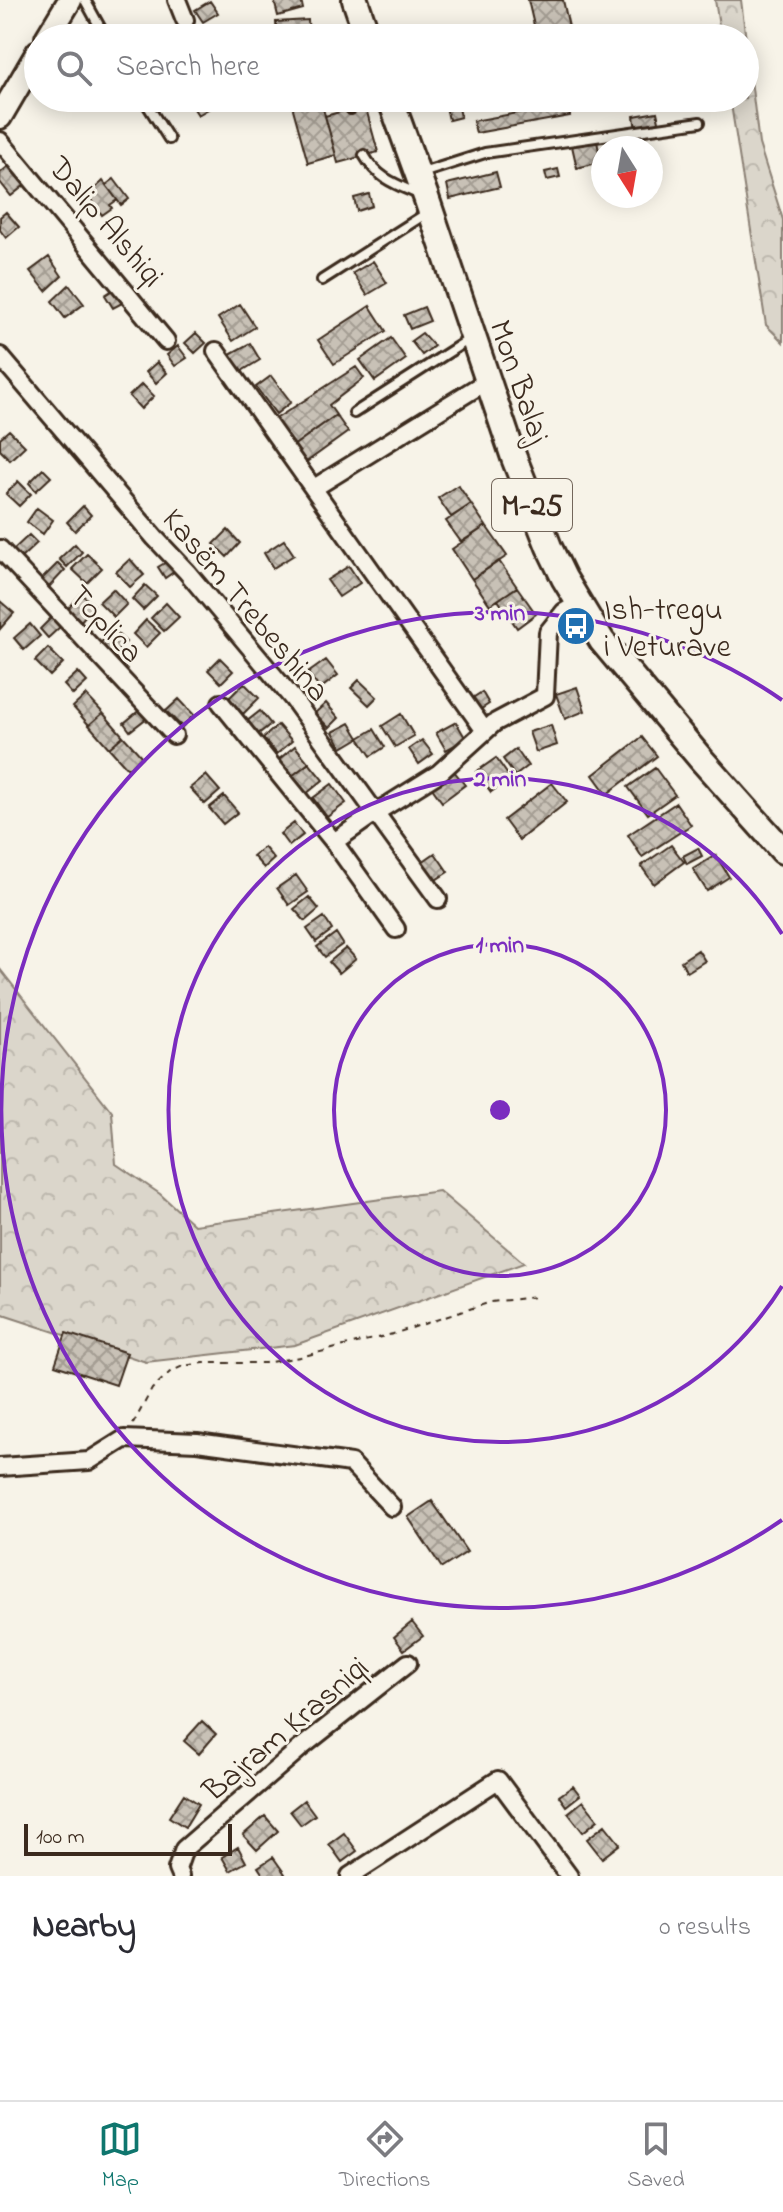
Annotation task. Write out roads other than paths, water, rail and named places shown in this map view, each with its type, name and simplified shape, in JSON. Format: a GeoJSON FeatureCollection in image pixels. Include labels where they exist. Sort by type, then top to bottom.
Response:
{"type":"FeatureCollection","features":[{"type":"Feature","properties":{"kind":"main road"},"geometry":{"type":"LineString","coordinates":[[355,0],[363,24]]}},
{"type":"Feature","properties":{"kind":"main road","name":"Mon Balaj"},"geometry":{"type":"LineString","coordinates":[[395,112],[514,458],[549,547],[602,641],[783,851]]}},
{"type":"Feature","properties":{"kind":"street"},"geometry":{"type":"LineString","coordinates":[[55,24],[70,0]]}},
{"type":"Feature","properties":{"kind":"street"},"geometry":{"type":"LineString","coordinates":[[177,0],[185,20]]}},
{"type":"Feature","properties":{"kind":"street"},"geometry":{"type":"LineString","coordinates":[[0,117],[24,76]]}},
{"type":"Feature","properties":{"kind":"street","name":"Dalip Alshiqi"},"geometry":{"type":"LineString","coordinates":[[0,141],[166,341]]}},
{"type":"Feature","properties":{"kind":"street"},"geometry":{"type":"LineString","coordinates":[[216,351],[485,731]]}},
{"type":"Feature","properties":{"kind":"street","name":"Kasëm Trebeshina"},"geometry":{"type":"LineString","coordinates":[[0,356],[285,689],[438,899]]}},
{"type":"Feature","properties":{"kind":"street"},"geometry":{"type":"LineString","coordinates":[[314,488],[487,381]]}},
{"type":"Feature","properties":{"kind":"street","name":"Toplica"},"geometry":{"type":"LineString","coordinates":[[0,549],[174,735]]}},
{"type":"Feature","properties":{"kind":"street"},"geometry":{"type":"LineString","coordinates":[[334,842],[439,773],[494,723],[545,696],[548,632],[564,612],[579,603]]}},
{"type":"Feature","properties":{"kind":"street"},"geometry":{"type":"LineString","coordinates":[[221,703],[334,842],[396,929]]}},
{"type":"Feature","properties":{"kind":"street"},"geometry":{"type":"LineString","coordinates":[[0,1467],[89,1461],[124,1439],[197,1442],[351,1463],[392,1507]]}},
{"type":"Feature","properties":{"kind":"street","name":"Bajram Krasniqi"},"geometry":{"type":"LineString","coordinates":[[180,1876],[177,1869],[184,1849],[303,1746],[408,1663]]}},
{"type":"Feature","properties":{"kind":"street"},"geometry":{"type":"LineString","coordinates":[[350,1876],[498,1780],[569,1876]]}},
{"type":"Feature","properties":{"kind":"lane"},"geometry":{"type":"LineString","coordinates":[[85,0],[98,24]]}},
{"type":"Feature","properties":{"kind":"lane"},"geometry":{"type":"LineString","coordinates":[[152,112],[169,139]]}},
{"type":"Feature","properties":{"kind":"lane"},"geometry":{"type":"LineString","coordinates":[[322,280],[425,194],[485,153],[700,122]]}},
{"type":"Feature","properties":{"kind":"lane"},"geometry":{"type":"LineString","coordinates":[[364,155],[380,176],[425,194]]}},
{"type":"Feature","properties":{"kind":"lane"},"geometry":{"type":"LineString","coordinates":[[354,413],[472,338]]}},
{"type":"Feature","properties":{"kind":"place","name":"Ish-tregu i Veturave"},"geometry":{"type":"Point","coordinates":[576,626]}}]}
